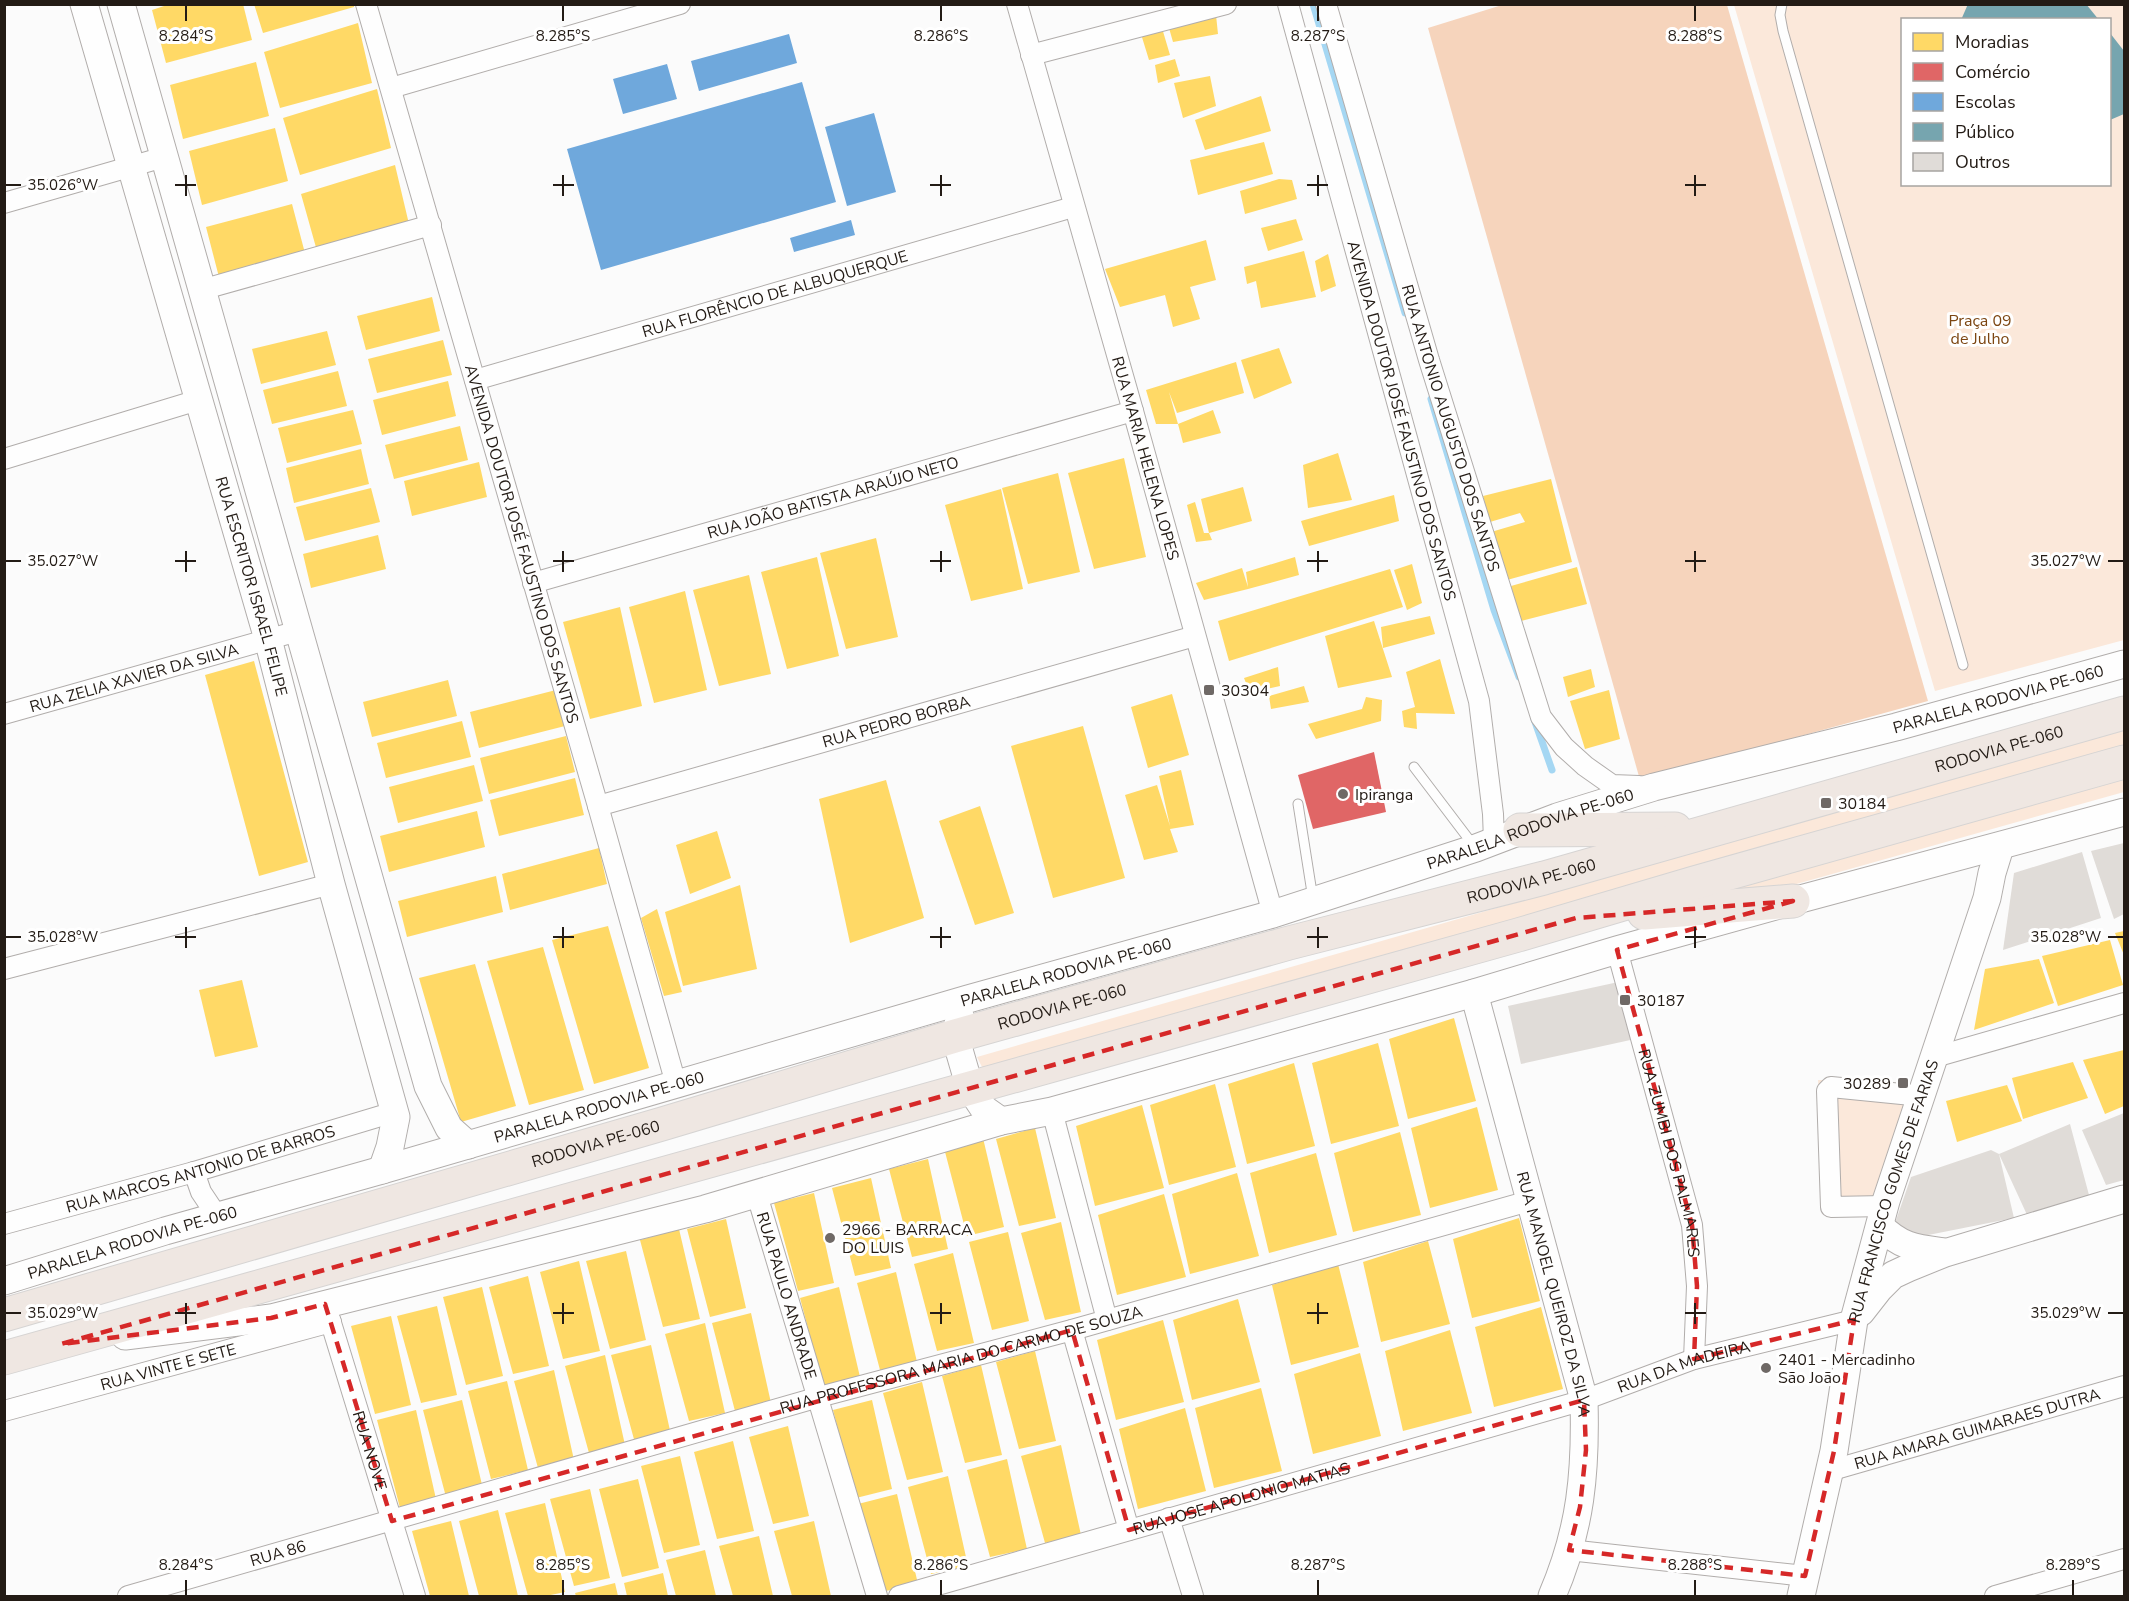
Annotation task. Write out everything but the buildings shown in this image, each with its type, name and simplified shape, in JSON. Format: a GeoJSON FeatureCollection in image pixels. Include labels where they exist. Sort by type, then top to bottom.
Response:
{"type":"FeatureCollection","features":[{"type":"Feature","properties":{"kind":"highway","name":"RODOVIA PE-060"},"geometry":{"type":"LineString","coordinates":[[4,1315],[662,1124],[955,1036],[1289,943],[1544,878],[2124,713]]}},
{"type":"Feature","properties":{"kind":"highway"},"geometry":{"type":"LineString","coordinates":[[4,1358],[61,1344],[2124,762]]}},
{"type":"Feature","properties":{"kind":"highway"},"geometry":{"type":"LineString","coordinates":[[1496,840],[1712,829]]}},
{"type":"Feature","properties":{"kind":"highway"},"geometry":{"type":"LineString","coordinates":[[1576,918],[1793,901]]}},
{"type":"Feature","properties":{"kind":"main road","name":"RUA ESCRITOR ISRAEL FELIPE"},"geometry":{"type":"LineString","coordinates":[[84,4],[268,639],[331,885],[396,1117],[390,1147],[382,1170]]}},
{"type":"Feature","properties":{"kind":"main road","name":"RUA ESCRITOR ISRAEL FELIPE"},"geometry":{"type":"LineString","coordinates":[[121,4],[428,1086],[449,1128],[468,1145]]}},
{"type":"Feature","properties":{"kind":"main road","name":"PARALELA RODOVIA PE-060"},"geometry":{"type":"LineString","coordinates":[[4,1281],[217,1216],[968,999],[1273,914],[1654,787],[1896,727],[2124,664]]}},
{"type":"Feature","properties":{"kind":"main road"},"geometry":{"type":"LineString","coordinates":[[61,1344],[328,1313],[757,1195],[1000,1121],[1052,1111],[1474,993],[1617,950],[2124,812]]}},
{"type":"Feature","properties":{"kind":"main road","name":"RUA FRANCISCO GOMES DE FARIAS"},"geometry":{"type":"LineString","coordinates":[[1803,1586],[1829,1471],[1854,1320],[1882,1216],[1987,898],[2000,847]]}},
{"type":"Feature","properties":{"kind":"main road","name":"RUA MANOEL QUEIROZ DA SILVA"},"geometry":{"type":"LineString","coordinates":[[1474,993],[1584,1400],[1586,1450],[1581,1496],[1569,1550],[1552,1596]]}},
{"type":"Feature","properties":{"kind":"main road"},"geometry":{"type":"LineString","coordinates":[[968,999],[959,1018],[955,1036],[970,1088],[984,1109],[1000,1121]]}},
{"type":"Feature","properties":{"kind":"main road"},"geometry":{"type":"LineString","coordinates":[[1854,1320],[1878,1289],[1893,1275],[1945,1253],[2124,1199]]}},
{"type":"Feature","properties":{"kind":"main road"},"geometry":{"type":"LineString","coordinates":[[1882,1216],[1891,1237],[1911,1248],[1945,1253]]}},
{"type":"Feature","properties":{"kind":"street","name":"AVENIDA DOUTOR JOSÉ FAUSTINO DOS SANTOS"},"geometry":{"type":"LineString","coordinates":[[366,4],[676,1084]]}},
{"type":"Feature","properties":{"kind":"street"},"geometry":{"type":"LineString","coordinates":[[391,88],[680,4]]}},
{"type":"Feature","properties":{"kind":"street","name":"RUA MARIA HELENA LOPES"},"geometry":{"type":"LineString","coordinates":[[1017,4],[1273,914]]}},
{"type":"Feature","properties":{"kind":"street"},"geometry":{"type":"LineString","coordinates":[[1031,55],[1226,4]]}},
{"type":"Feature","properties":{"kind":"street","name":"AVENIDA DOUTOR JOSÉ FAUSTINO DOS SANTOS"},"geometry":{"type":"LineString","coordinates":[[1288,4],[1479,701],[1496,840]]}},
{"type":"Feature","properties":{"kind":"street","name":"RUA ANTONIO AUGUSTO DOS SANTOS"},"geometry":{"type":"LineString","coordinates":[[1326,4],[1429,360],[1541,717],[1564,747],[1585,766],[1612,785],[1654,787]]}},
{"type":"Feature","properties":{"kind":"street"},"geometry":{"type":"LineString","coordinates":[[4,203],[164,157]]}},
{"type":"Feature","properties":{"kind":"street","name":"RUA FLORÊNCIO DE ALBUQUERQUE"},"geometry":{"type":"LineString","coordinates":[[475,380],[1073,207]]}},
{"type":"Feature","properties":{"kind":"street"},"geometry":{"type":"LineString","coordinates":[[201,290],[431,225]]}},
{"type":"Feature","properties":{"kind":"street"},"geometry":{"type":"LineString","coordinates":[[4,459],[198,400]]}},
{"type":"Feature","properties":{"kind":"street","name":"RUA JOÃO BATISTA ARAÚJO NETO"},"geometry":{"type":"LineString","coordinates":[[532,583],[1133,411]]}},
{"type":"Feature","properties":{"kind":"street","name":"RUA ZELIA XAVIER DA SILVA"},"geometry":{"type":"LineString","coordinates":[[4,714],[298,631]]}},
{"type":"Feature","properties":{"kind":"street","name":"RUA PEDRO BORBA"},"geometry":{"type":"LineString","coordinates":[[598,806],[1195,636]]}},
{"type":"Feature","properties":{"kind":"street"},"geometry":{"type":"LineString","coordinates":[[4,969],[331,885]]}},
{"type":"Feature","properties":{"kind":"street","name":"RUA ZUMBI DOS PALMARES"},"geometry":{"type":"LineString","coordinates":[[1617,950],[1692,1225],[1697,1286],[1694,1359]]}},
{"type":"Feature","properties":{"kind":"street"},"geometry":{"type":"LineString","coordinates":[[1935,1058],[2124,1003]]}},
{"type":"Feature","properties":{"kind":"street"},"geometry":{"type":"LineString","coordinates":[[1882,1216],[1831,1207],[1826,1094],[1829,1088],[1922,1096]]}},
{"type":"Feature","properties":{"kind":"street"},"geometry":{"type":"LineString","coordinates":[[1052,1111],[1107,1320]]}},
{"type":"Feature","properties":{"kind":"street","name":"RUA MARCOS ANTONIO DE BARROS"},"geometry":{"type":"LineString","coordinates":[[4,1224],[194,1172],[394,1112]]}},
{"type":"Feature","properties":{"kind":"street"},"geometry":{"type":"LineString","coordinates":[[194,1172],[201,1192],[217,1216]]}},
{"type":"Feature","properties":{"kind":"street","name":"RUA PAULO ANDRADE"},"geometry":{"type":"LineString","coordinates":[[757,1195],[877,1596]]}},
{"type":"Feature","properties":{"kind":"street","name":"RUA PROFESSORA MARIA DO CARMO DE SOUZA"},"geometry":{"type":"LineString","coordinates":[[392,1521],[819,1397],[1072,1330],[1529,1201]]}},
{"type":"Feature","properties":{"kind":"street","name":"RUA VINTE E SETE"},"geometry":{"type":"LineString","coordinates":[[4,1411],[328,1313]]}},
{"type":"Feature","properties":{"kind":"street","name":"RUA NOVE"},"geometry":{"type":"LineString","coordinates":[[328,1313],[415,1596]]}},
{"type":"Feature","properties":{"kind":"street","name":"RUA DA MADEIRA"},"geometry":{"type":"LineString","coordinates":[[1584,1400],[1694,1359],[1854,1320]]}},
{"type":"Feature","properties":{"kind":"street"},"geometry":{"type":"LineString","coordinates":[[1072,1330],[1129,1530]]}},
{"type":"Feature","properties":{"kind":"street","name":"RUA AMARA GUIMARAES DUTRA"},"geometry":{"type":"LineString","coordinates":[[1829,1471],[2124,1386]]}},
{"type":"Feature","properties":{"kind":"street","name":"RUA JOSE APOLONIO MATIAS"},"geometry":{"type":"LineString","coordinates":[[899,1596],[1584,1400]]}},
{"type":"Feature","properties":{"kind":"street"},"geometry":{"type":"LineString","coordinates":[[1169,1518],[1193,1596]]}},
{"type":"Feature","properties":{"kind":"street","name":"RUA 86"},"geometry":{"type":"LineString","coordinates":[[128,1596],[392,1521]]}},
{"type":"Feature","properties":{"kind":"street"},"geometry":{"type":"LineString","coordinates":[[1569,1550],[1803,1586]]}},
{"type":"Feature","properties":{"kind":"street"},"geometry":{"type":"LineString","coordinates":[[1995,1596],[2124,1559]]}},
{"type":"Feature","properties":{"kind":"lane"},"geometry":{"type":"LineString","coordinates":[[1782,4],[1780,15],[1783,31],[1963,664]]}},
{"type":"Feature","properties":{"kind":"lane"},"geometry":{"type":"LineString","coordinates":[[1414,767],[1496,840]]}},
{"type":"Feature","properties":{"kind":"lane"},"geometry":{"type":"LineString","coordinates":[[1298,804],[1313,901]]}},
{"type":"Feature","properties":{"kind":"highlighted area"},"geometry":{"type":"Polygon","coordinates":[[[1793,901],[1617,950],[1692,1225],[1697,1286],[1694,1359],[1854,1320],[1834,1451],[1805,1576],[1569,1550],[1580,1507],[1586,1450],[1584,1400],[1129,1530],[1072,1330],[392,1521],[325,1304],[271,1318],[61,1344],[1576,918],[1793,901]]]}},
{"type":"Feature","properties":{"kind":"green space","name":"Praça 09 de Julho"},"geometry":{"type":"Polygon","coordinates":[[[1734,5],[2124,5],[2124,640],[1935,691],[1734,5]]]}},
{"type":"Feature","properties":{"kind":"green space"},"geometry":{"type":"Polygon","coordinates":[[[2124,728],[2124,750],[987,1077],[977,1057],[2124,728]]]}},
{"type":"Feature","properties":{"kind":"green space"},"geometry":{"type":"Polygon","coordinates":[[[2124,774],[2124,792],[1793,885],[1678,901],[2124,774]]]}},
{"type":"Feature","properties":{"kind":"green space"},"geometry":{"type":"Polygon","coordinates":[[[1818,1080],[1873,1080],[1910,1085],[1870,1210],[1827,1210],[1818,1080]]]}},
{"type":"Feature","properties":{"kind":"shaded area"},"geometry":{"type":"Polygon","coordinates":[[[1502,5],[1727,5],[1928,701],[1640,780],[1428,28],[1502,5]]]}},
{"type":"Feature","properties":{"kind":"waterway"},"geometry":{"type":"LineString","coordinates":[[1313,4],[1405,313]]}},
{"type":"Feature","properties":{"kind":"waterway"},"geometry":{"type":"LineString","coordinates":[[1431,399],[1494,610],[1519,677]]}},
{"type":"Feature","properties":{"kind":"waterway"},"geometry":{"type":"LineString","coordinates":[[1534,719],[1552,770]]}},
{"type":"Feature","properties":{"kind":"place","name":"30304"},"geometry":{"type":"Point","coordinates":[1209,690]}},
{"type":"Feature","properties":{"kind":"place","name":"Ipiranga"},"geometry":{"type":"Point","coordinates":[1343,794]}},
{"type":"Feature","properties":{"kind":"place","name":"30184"},"geometry":{"type":"Point","coordinates":[1826,803]}},
{"type":"Feature","properties":{"kind":"place","name":"30187"},"geometry":{"type":"Point","coordinates":[1625,1000]}},
{"type":"Feature","properties":{"kind":"place","name":"30289"},"geometry":{"type":"Point","coordinates":[1903,1083]}},
{"type":"Feature","properties":{"kind":"place","name":"2966 - BARRACA DO LUIS"},"geometry":{"type":"Point","coordinates":[830,1238]}},
{"type":"Feature","properties":{"kind":"place","name":"2401 - Mercadinho São João"},"geometry":{"type":"Point","coordinates":[1766,1368]}}]}
